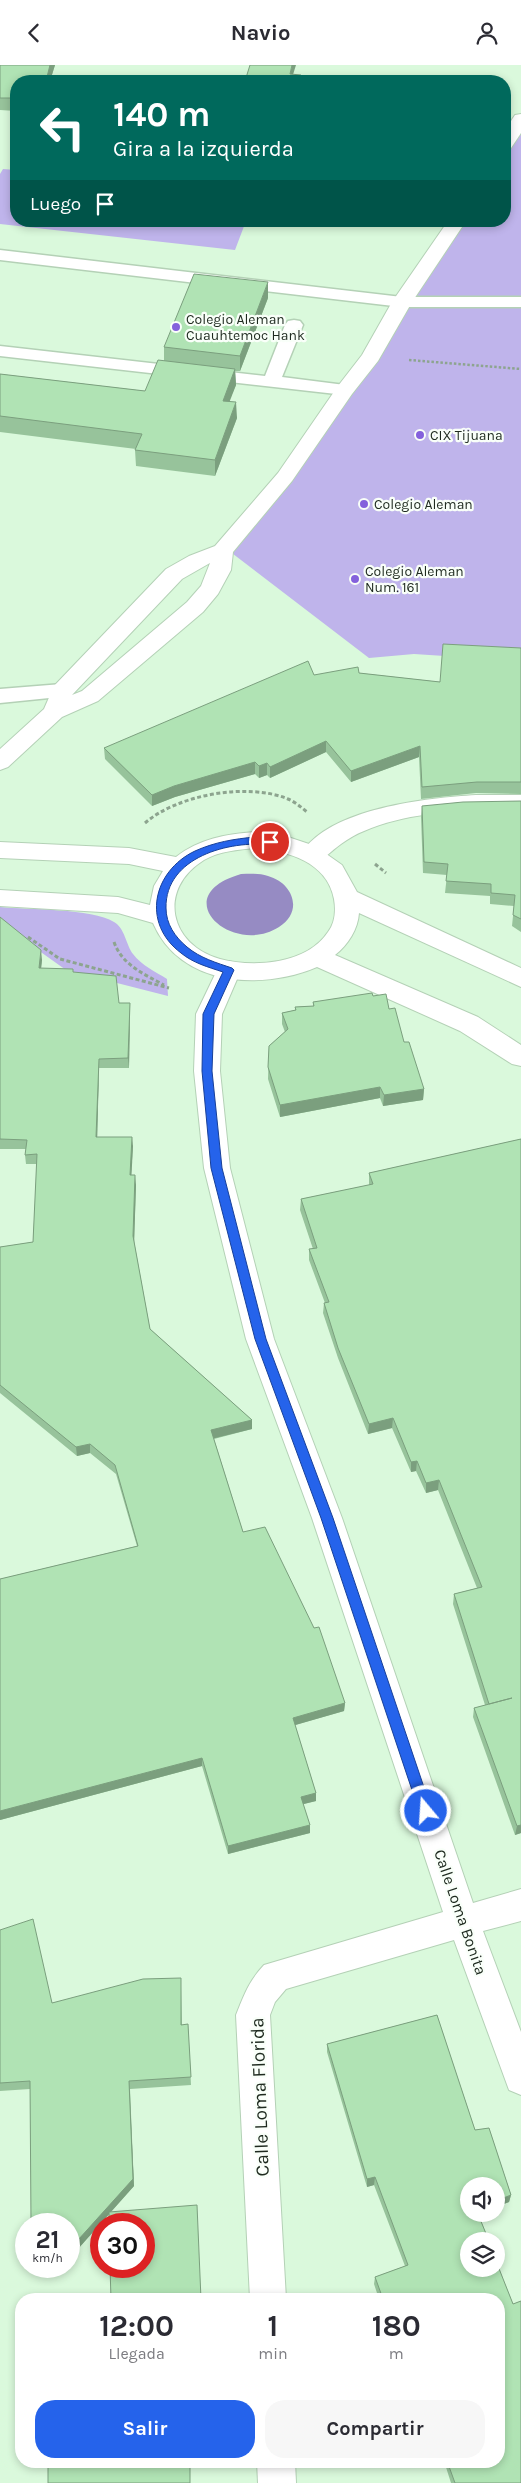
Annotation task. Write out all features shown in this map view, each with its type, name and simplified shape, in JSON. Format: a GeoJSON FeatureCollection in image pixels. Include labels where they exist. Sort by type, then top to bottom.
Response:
{"type":"FeatureCollection","features":[{"type":"Feature","properties":{"kind":"street"},"geometry":{"type":"LineString","coordinates":[[511,135],[521,119]]}},
{"type":"Feature","properties":{"kind":"street"},"geometry":{"type":"LineString","coordinates":[[54,712],[62,691],[174,574],[197,561],[223,551],[286,477],[345,390],[372,357],[402,302],[453,227]]}},
{"type":"Feature","properties":{"kind":"street"},"geometry":{"type":"LineString","coordinates":[[0,762],[54,712],[90,696],[195,607],[210,589],[220,570],[223,551]]}},
{"type":"Feature","properties":{"kind":"street"},"geometry":{"type":"LineString","coordinates":[[313,854],[337,835],[362,823],[416,807],[521,803]]}},
{"type":"Feature","properties":{"kind":"street"},"geometry":{"type":"LineString","coordinates":[[255,840],[286,844],[313,854],[336,874],[348,898],[347,920],[336,940],[316,957],[289,968],[259,972],[229,970],[205,962],[184,950],[169,935],[161,917],[160,899],[167,882],[179,866],[198,854],[224,843],[255,840]]}},
{"type":"Feature","properties":{"kind":"street"},"geometry":{"type":"LineString","coordinates":[[0,850],[129,856],[179,866]]}},
{"type":"Feature","properties":{"kind":"street"},"geometry":{"type":"LineString","coordinates":[[0,898],[118,905],[161,917]]}},
{"type":"Feature","properties":{"kind":"street"},"geometry":{"type":"LineString","coordinates":[[348,898],[521,978]]}},
{"type":"Feature","properties":{"kind":"street"},"geometry":{"type":"LineString","coordinates":[[316,957],[469,1024],[521,1057]]}},
{"type":"Feature","properties":{"kind":"street","name":"Calle Loma Bonita"},"geometry":{"type":"LineString","coordinates":[[229,970],[208,1014],[207,1071],[217,1168],[260,1339],[327,1518],[463,1921],[521,2078]]}},
{"type":"Feature","properties":{"kind":"street","name":"Calle Loma Florida"},"geometry":{"type":"LineString","coordinates":[[268,2293],[253,2015],[262,1992],[276,1976],[521,1905]]}},
{"type":"Feature","properties":{"kind":"street"},"geometry":{"type":"LineString","coordinates":[[276,2468],[277,2483]]}},
{"type":"Feature","properties":{"kind":"lane"},"geometry":{"type":"LineString","coordinates":[[0,255],[402,302],[521,302]]}},
{"type":"Feature","properties":{"kind":"lane"},"geometry":{"type":"LineString","coordinates":[[271,381],[294,325]]}},
{"type":"Feature","properties":{"kind":"lane"},"geometry":{"type":"LineString","coordinates":[[0,351],[345,390]]}},
{"type":"Feature","properties":{"kind":"lane"},"geometry":{"type":"LineString","coordinates":[[0,696],[62,691]]}},
{"type":"Feature","properties":{"kind":"path"},"geometry":{"type":"LineString","coordinates":[[372,357],[521,369]]}},
{"type":"Feature","properties":{"kind":"path"},"geometry":{"type":"LineString","coordinates":[[22,933],[60,959],[169,988],[123,959],[115,948],[112,934]]}},
{"type":"Feature","properties":{"kind":"shaded area","name":"CIX Tijuana"},"geometry":{"type":"Polygon","coordinates":[[[521,126],[521,661],[414,654],[369,658],[224,547],[458,227],[511,227],[511,142],[521,126]]]}},
{"type":"Feature","properties":{"kind":"shaded area"},"geometry":{"type":"Polygon","coordinates":[[[3,169],[10,170],[10,225],[0,224],[0,174],[3,169]]]}},
{"type":"Feature","properties":{"kind":"shaded area"},"geometry":{"type":"Polygon","coordinates":[[[27,227],[244,227],[235,250],[27,227]]]}},
{"type":"Feature","properties":{"kind":"shaded area"},"geometry":{"type":"Polygon","coordinates":[[[241,874],[265,875],[284,885],[292,898],[293,906],[287,921],[279,927],[261,934],[243,934],[226,929],[214,920],[207,908],[208,896],[219,884],[241,874]]]}},
{"type":"Feature","properties":{"kind":"shaded area"},"geometry":{"type":"Polygon","coordinates":[[[0,907],[76,912],[104,917],[114,922],[121,928],[136,958],[167,979],[168,996],[66,970],[0,923],[0,907]]]}},
{"type":"Feature","properties":{"kind":"building"},"geometry":{"type":"Polygon","coordinates":[[[0,65],[50,65],[48,75],[10,75],[10,98],[0,98],[0,65]]]}},
{"type":"Feature","properties":{"kind":"building"},"geometry":{"type":"Polygon","coordinates":[[[250,65],[292,65],[290,74],[301,75],[247,75],[250,65]]]}},
{"type":"Feature","properties":{"kind":"building"},"geometry":{"type":"Polygon","coordinates":[[[194,274],[268,282],[240,356],[164,347],[194,274]]]}},
{"type":"Feature","properties":{"kind":"building"},"geometry":{"type":"Polygon","coordinates":[[[158,360],[235,369],[223,401],[236,402],[215,460],[135,450],[142,434],[0,416],[0,374],[145,391],[158,360]]]}},
{"type":"Feature","properties":{"kind":"building"},"geometry":{"type":"Polygon","coordinates":[[[443,644],[521,648],[521,782],[477,782],[422,787],[420,746],[351,771],[326,741],[270,767],[267,763],[259,766],[255,762],[174,786],[152,795],[104,748],[308,661],[314,675],[358,667],[359,673],[440,682],[443,644]]]}},
{"type":"Feature","properties":{"kind":"building"},"geometry":{"type":"Polygon","coordinates":[[[521,801],[521,919],[513,915],[515,895],[491,893],[491,884],[446,881],[448,864],[424,862],[422,806],[463,802],[521,801]]]}},
{"type":"Feature","properties":{"kind":"building"},"geometry":{"type":"Polygon","coordinates":[[[0,917],[41,950],[39,968],[73,969],[73,972],[116,976],[119,1003],[130,1003],[128,1058],[99,1059],[96,1137],[132,1137],[130,1175],[135,1175],[133,1236],[150,1329],[252,1420],[211,1430],[243,1532],[265,1527],[314,1628],[319,1627],[345,1703],[293,1718],[316,1793],[301,1797],[310,1825],[228,1846],[202,1758],[0,1811],[0,1579],[138,1546],[115,1465],[90,1444],[76,1447],[0,1385],[0,1247],[33,1242],[37,1154],[25,1155],[27,1140],[0,1139],[0,917]]]}},
{"type":"Feature","properties":{"kind":"building"},"geometry":{"type":"Polygon","coordinates":[[[372,993],[373,996],[386,994],[389,1009],[395,1008],[404,1042],[409,1042],[424,1089],[384,1095],[380,1087],[280,1105],[268,1067],[269,1046],[288,1029],[282,1013],[296,1010],[295,1007],[314,1006],[313,1002],[372,993]]]}},
{"type":"Feature","properties":{"kind":"building"},"geometry":{"type":"Polygon","coordinates":[[[521,1139],[521,1825],[517,1826],[474,1708],[512,1698],[489,1704],[454,1594],[482,1587],[439,1480],[426,1483],[417,1461],[411,1462],[393,1418],[369,1424],[338,1348],[324,1303],[329,1302],[309,1249],[317,1248],[301,1199],[373,1184],[369,1173],[521,1139]]]}},
{"type":"Feature","properties":{"kind":"building"},"geometry":{"type":"Polygon","coordinates":[[[33,1919],[52,2003],[143,1979],[181,1978],[181,2025],[188,2024],[191,2077],[129,2081],[133,2179],[102,2213],[90,2213],[90,2227],[80,2238],[80,2213],[31,2213],[30,2081],[0,2083],[0,1930],[33,1919]]]}},
{"type":"Feature","properties":{"kind":"building"},"geometry":{"type":"Polygon","coordinates":[[[437,2015],[475,2130],[489,2128],[511,2195],[505,2197],[505,2177],[460,2177],[460,2222],[481,2222],[485,2232],[460,2232],[460,2277],[502,2277],[513,2304],[521,2301],[521,2483],[455,2483],[450,2468],[505,2468],[505,2293],[381,2293],[375,2277],[408,2265],[375,2177],[367,2179],[327,2044],[437,2015]]]}},
{"type":"Feature","properties":{"kind":"building"},"geometry":{"type":"Polygon","coordinates":[[[197,2205],[201,2293],[111,2293],[110,2278],[155,2278],[155,2213],[109,2213],[197,2205]]]}},
{"type":"Feature","properties":{"kind":"building"},"geometry":{"type":"Polygon","coordinates":[[[48,2468],[190,2468],[190,2483],[48,2483],[48,2468]]]}},
{"type":"Feature","properties":{"kind":"place","name":"Colegio Aleman Cuauhtemoc Hank"},"geometry":{"type":"Point","coordinates":[176,327]}},
{"type":"Feature","properties":{"kind":"place","name":"CIX Tijuana"},"geometry":{"type":"Point","coordinates":[420,435]}},
{"type":"Feature","properties":{"kind":"place","name":"Colegio Aleman"},"geometry":{"type":"Point","coordinates":[364,504]}},
{"type":"Feature","properties":{"kind":"place","name":"Colegio Aleman Num. 161"},"geometry":{"type":"Point","coordinates":[355,579]}},
{"type":"Feature","properties":{"kind":"route"},"geometry":{"type":"LineString","coordinates":[[270,842],[255,840],[224,843],[198,854],[179,866],[167,882],[160,899],[161,917],[169,935],[184,950],[205,962],[229,970],[208,1014],[207,1071],[217,1168],[260,1339],[327,1518],[426,1811]]}}]}
